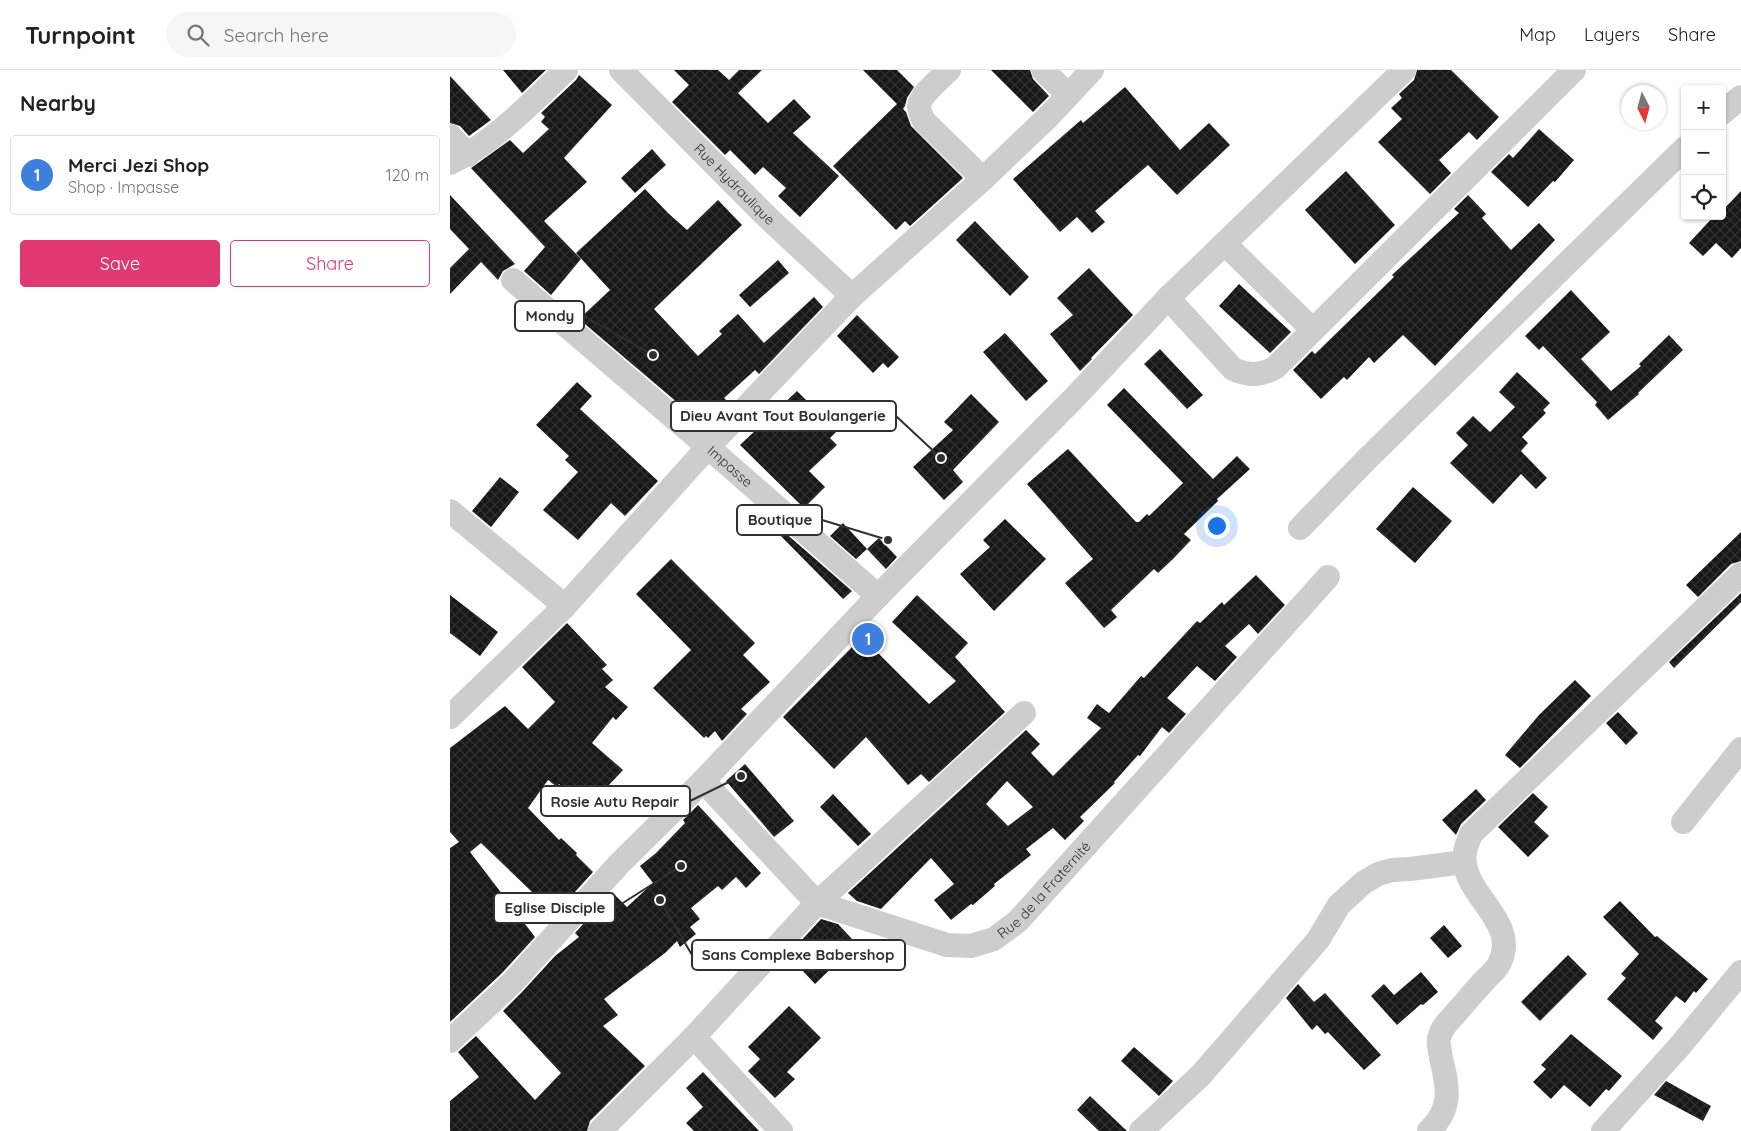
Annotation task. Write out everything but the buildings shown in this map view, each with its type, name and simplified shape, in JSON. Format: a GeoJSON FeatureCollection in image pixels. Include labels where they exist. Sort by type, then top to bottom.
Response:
{"type":"FeatureCollection","features":[{"type":"Feature","properties":{"kind":"street"},"geometry":{"type":"LineString","coordinates":[[450,136],[459,159],[507,126],[566,70]]}},
{"type":"Feature","properties":{"kind":"street","name":"Rue Hydraulique"},"geometry":{"type":"LineString","coordinates":[[621,70],[766,216],[852,296]]}},
{"type":"Feature","properties":{"kind":"street"},"geometry":{"type":"LineString","coordinates":[[949,70],[922,98],[919,106],[920,113],[924,121],[983,179]]}},
{"type":"Feature","properties":{"kind":"street"},"geometry":{"type":"LineString","coordinates":[[1042,70],[1068,95]]}},
{"type":"Feature","properties":{"kind":"street"},"geometry":{"type":"LineString","coordinates":[[450,717],[565,606],[708,446],[852,296],[983,179],[1092,70]]}},
{"type":"Feature","properties":{"kind":"street"},"geometry":{"type":"LineString","coordinates":[[450,1041],[512,983],[619,864],[703,781],[878,596],[1076,396],[1168,298],[1404,70]]}},
{"type":"Feature","properties":{"kind":"street"},"geometry":{"type":"LineString","coordinates":[[1168,298],[1233,369],[1243,374],[1255,375],[1266,373],[1276,367],[1574,70]]}},
{"type":"Feature","properties":{"kind":"street"},"geometry":{"type":"LineString","coordinates":[[1726,109],[1741,96]]}},
{"type":"Feature","properties":{"kind":"street"},"geometry":{"type":"LineString","coordinates":[[1300,528],[1367,459],[1681,152]]}},
{"type":"Feature","properties":{"kind":"street"},"geometry":{"type":"LineString","coordinates":[[1224,244],[1313,330]]}},
{"type":"Feature","properties":{"kind":"street","name":"Impasse"},"geometry":{"type":"LineString","coordinates":[[513,280],[708,446],[878,596]]}},
{"type":"Feature","properties":{"kind":"street"},"geometry":{"type":"LineString","coordinates":[[450,510],[565,606]]}},
{"type":"Feature","properties":{"kind":"street"},"geometry":{"type":"LineString","coordinates":[[1429,1131],[1443,1112],[1448,1099],[1448,1087],[1439,1047],[1440,1035],[1446,1024],[1499,964],[1504,950],[1503,935],[1499,923],[1468,876],[1464,862],[1465,848],[1471,834],[1741,574]]}},
{"type":"Feature","properties":{"kind":"street","name":"Rue de la Fraternité"},"geometry":{"type":"LineString","coordinates":[[703,781],[816,903],[947,945],[972,946],[994,939],[1018,921],[1328,578]]}},
{"type":"Feature","properties":{"kind":"street"},"geometry":{"type":"LineString","coordinates":[[600,1131],[694,1037],[816,903],[1024,713]]}},
{"type":"Feature","properties":{"kind":"street"},"geometry":{"type":"LineString","coordinates":[[1683,822],[1741,749]]}},
{"type":"Feature","properties":{"kind":"street"},"geometry":{"type":"LineString","coordinates":[[1140,1131],[1201,1075],[1318,940],[1339,905],[1363,884],[1378,874],[1392,870],[1464,862]]}},
{"type":"Feature","properties":{"kind":"street"},"geometry":{"type":"LineString","coordinates":[[1604,1131],[1679,1047],[1741,972]]}},
{"type":"Feature","properties":{"kind":"street"},"geometry":{"type":"LineString","coordinates":[[694,1037],[781,1131]]}},
{"type":"Feature","properties":{"kind":"place","name":"Mondy"},"geometry":{"type":"Point","coordinates":[653,355]}},
{"type":"Feature","properties":{"kind":"place","name":"Dieu Avant Tout Boulangerie"},"geometry":{"type":"Point","coordinates":[941,458]}},
{"type":"Feature","properties":{"kind":"place","name":"Boutique"},"geometry":{"type":"Point","coordinates":[888,540]}},
{"type":"Feature","properties":{"kind":"place","name":"Merci Jezi Shop"},"geometry":{"type":"Point","coordinates":[868,639]}},
{"type":"Feature","properties":{"kind":"place","name":"Rosie Autu Repair"},"geometry":{"type":"Point","coordinates":[741,776]}},
{"type":"Feature","properties":{"kind":"place","name":"Eglise Disciple"},"geometry":{"type":"Point","coordinates":[681,866]}},
{"type":"Feature","properties":{"kind":"place","name":"Sans Complexe Babershop"},"geometry":{"type":"Point","coordinates":[660,900]}}]}
